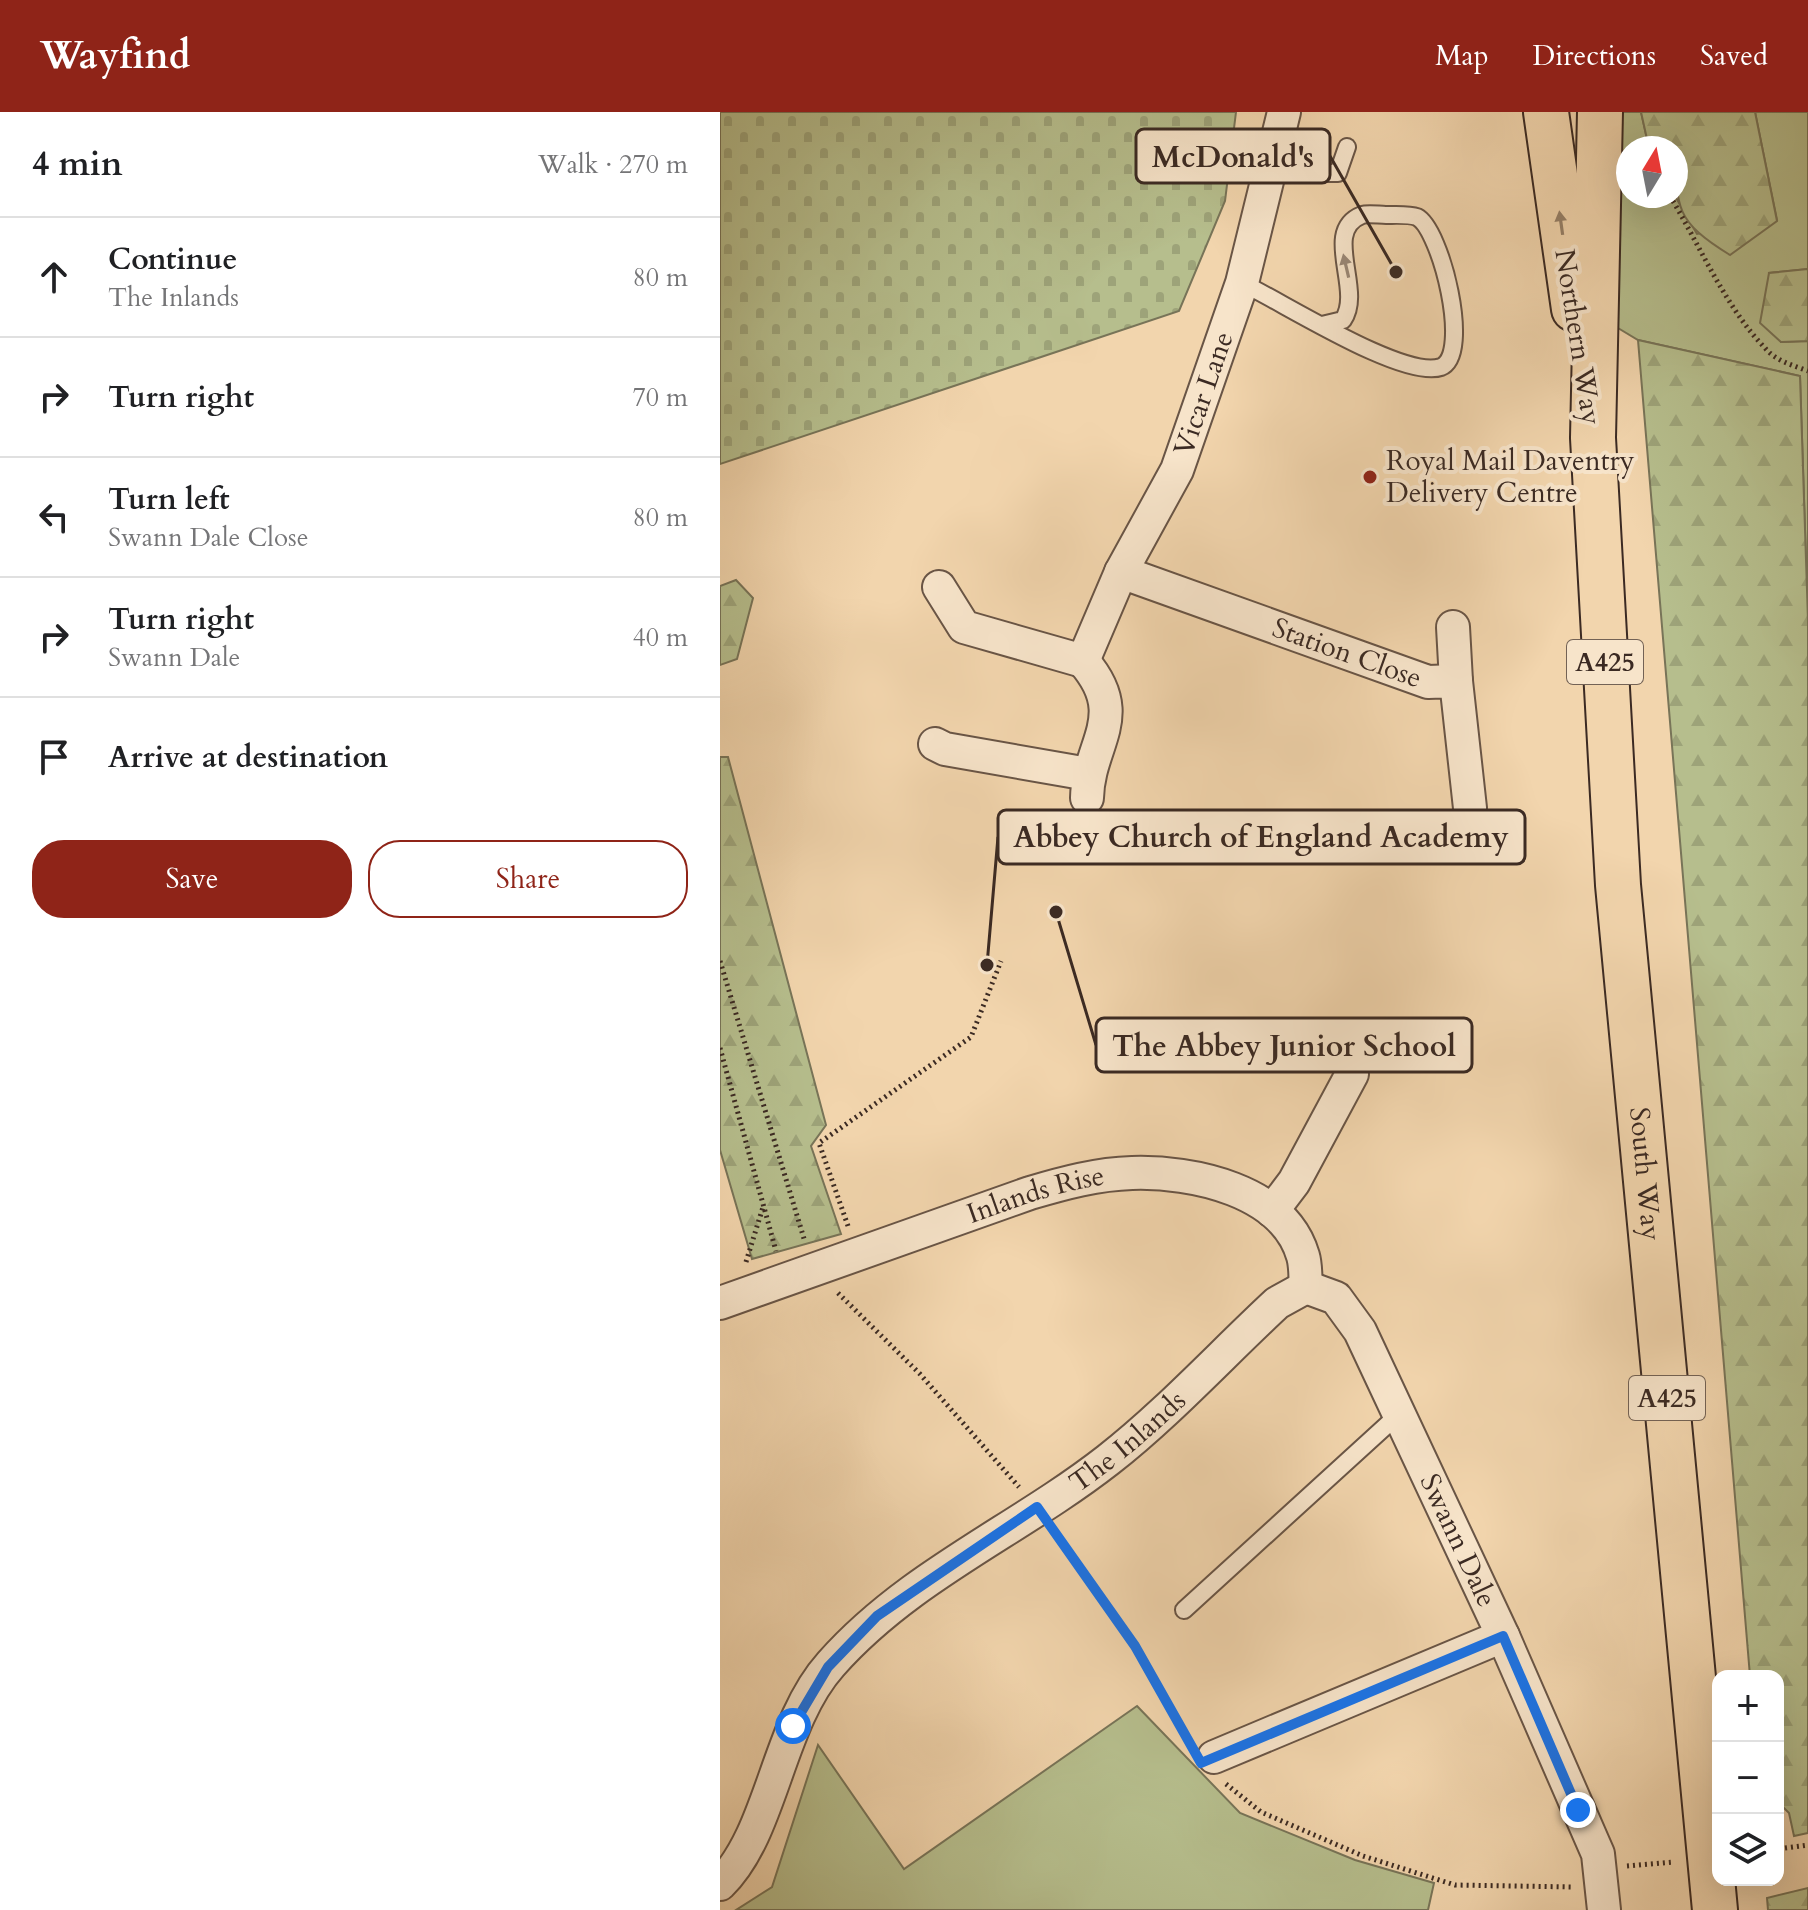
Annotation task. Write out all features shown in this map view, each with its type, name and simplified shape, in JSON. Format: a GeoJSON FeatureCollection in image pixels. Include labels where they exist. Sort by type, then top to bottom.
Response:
{"type":"FeatureCollection","features":[{"type":"Feature","properties":{"kind":"main road","name":"Northern Way"},"geometry":{"type":"LineString","coordinates":[[1546,112],[1593,438]]}},
{"type":"Feature","properties":{"kind":"main road","name":"Northern Way"},"geometry":{"type":"LineString","coordinates":[[1593,438],[1600,112]]}},
{"type":"Feature","properties":{"kind":"main road","name":"South Way"},"geometry":{"type":"LineString","coordinates":[[1593,438],[1618,885],[1715,1910]]}},
{"type":"Feature","properties":{"kind":"street","name":"Vicar Lane"},"geometry":{"type":"LineString","coordinates":[[1083,661],[1121,572],[1177,470],[1242,283],[1284,112]]}},
{"type":"Feature","properties":{"kind":"street","name":"Station Close"},"geometry":{"type":"LineString","coordinates":[[1121,572],[1428,682],[1456,681],[1470,808]]}},
{"type":"Feature","properties":{"kind":"street"},"geometry":{"type":"LineString","coordinates":[[935,744],[1087,786],[1107,729],[1097,677],[1083,661],[964,627],[939,587]]}},
{"type":"Feature","properties":{"kind":"street"},"geometry":{"type":"LineString","coordinates":[[1453,627],[1456,681]]}},
{"type":"Feature","properties":{"kind":"street"},"geometry":{"type":"LineString","coordinates":[[1272,1211],[1294,1182],[1352,1074]]}},
{"type":"Feature","properties":{"kind":"street","name":"Inlands Rise"},"geometry":{"type":"LineString","coordinates":[[728,1301],[856,1252],[1077,1179],[1133,1172],[1178,1175],[1228,1187],[1272,1211],[1289,1230],[1303,1255],[1306,1287]]}},
{"type":"Feature","properties":{"kind":"street","name":"Swann Dale"},"geometry":{"type":"LineString","coordinates":[[1306,1287],[1336,1298],[1360,1331],[1503,1636],[1598,1854],[1603,1888]]}},
{"type":"Feature","properties":{"kind":"street","name":"The Inlands"},"geometry":{"type":"LineString","coordinates":[[720,1884],[739,1865],[793,1726],[828,1667],[877,1616],[1108,1460],[1277,1303],[1306,1287]]}},
{"type":"Feature","properties":{"kind":"street"},"geometry":{"type":"LineString","coordinates":[[1207,1760],[1503,1636]]}},
{"type":"Feature","properties":{"kind":"lane"},"geometry":{"type":"LineString","coordinates":[[1271,173],[1338,173],[1347,147]]}},
{"type":"Feature","properties":{"kind":"lane"},"geometry":{"type":"LineString","coordinates":[[1242,283],[1322,325],[1403,364],[1425,370],[1444,366],[1455,354],[1456,339],[1449,289],[1429,228],[1416,217],[1363,215],[1349,225],[1341,245],[1351,288],[1350,310],[1343,320],[1322,325]]}},
{"type":"Feature","properties":{"kind":"lane"},"geometry":{"type":"LineString","coordinates":[[1184,1610],[1399,1414]]}},
{"type":"Feature","properties":{"kind":"path"},"geometry":{"type":"LineString","coordinates":[[1677,208],[1741,318],[1765,349],[1780,361],[1808,371]]}},
{"type":"Feature","properties":{"kind":"path"},"geometry":{"type":"LineString","coordinates":[[720,961],[799,1274]]}},
{"type":"Feature","properties":{"kind":"path"},"geometry":{"type":"LineString","coordinates":[[856,1252],[819,1143],[971,1037],[1001,961]]}},
{"type":"Feature","properties":{"kind":"path"},"geometry":{"type":"LineString","coordinates":[[720,1048],[764,1205],[799,1274],[920,1374],[1037,1507],[1135,1646],[1207,1760],[1261,1812],[1363,1856],[1455,1885],[1603,1888],[1674,1862]]}},
{"type":"Feature","properties":{"kind":"path"},"geometry":{"type":"LineString","coordinates":[[728,1301],[764,1205]]}},
{"type":"Feature","properties":{"kind":"path"},"geometry":{"type":"LineString","coordinates":[[1785,1848],[1808,1845]]}},
{"type":"Feature","properties":{"kind":"green space"},"geometry":{"type":"Polygon","coordinates":[[[720,112],[1236,112],[1225,201],[1179,311],[720,464],[720,112]]]}},
{"type":"Feature","properties":{"kind":"green space"},"geometry":{"type":"Polygon","coordinates":[[[1621,112],[1641,112],[1646,136],[1620,136],[1621,112]]]}},
{"type":"Feature","properties":{"kind":"green space"},"geometry":{"type":"Polygon","coordinates":[[[1641,112],[1755,112],[1777,221],[1730,255],[1698,232],[1682,211],[1681,208],[1688,208],[1688,136],[1646,136],[1641,112]]]}},
{"type":"Feature","properties":{"kind":"green space"},"geometry":{"type":"Polygon","coordinates":[[[1755,112],[1808,112],[1808,269],[1769,273],[1781,342],[1808,341],[1808,621],[1800,376],[1638,340],[1613,325],[1617,208],[1682,208],[1697,234],[1777,220],[1755,112]]]}},
{"type":"Feature","properties":{"kind":"green space"},"geometry":{"type":"Polygon","coordinates":[[[1808,269],[1808,341],[1781,342],[1760,323],[1769,273],[1808,269]]]}},
{"type":"Feature","properties":{"kind":"green space"},"geometry":{"type":"Polygon","coordinates":[[[1638,340],[1800,376],[1808,621],[1808,1833],[1794,1836],[1789,1813],[1784,1808],[1784,1670],[1749,1670],[1638,340]]]}},
{"type":"Feature","properties":{"kind":"green space"},"geometry":{"type":"Polygon","coordinates":[[[736,580],[753,598],[737,659],[720,665],[720,586],[736,580]]]}},
{"type":"Feature","properties":{"kind":"green space"},"geometry":{"type":"Polygon","coordinates":[[[720,757],[728,757],[826,1125],[811,1146],[841,1234],[752,1259],[720,1150],[720,757]]]}},
{"type":"Feature","properties":{"kind":"green space"},"geometry":{"type":"Polygon","coordinates":[[[1137,1706],[1240,1813],[1355,1860],[1434,1883],[1428,1910],[736,1910],[772,1887],[818,1745],[904,1869],[1137,1706]]]}},
{"type":"Feature","properties":{"kind":"green space"},"geometry":{"type":"Polygon","coordinates":[[[1808,1888],[1808,1910],[1768,1910],[1767,1898],[1808,1888]]]}},
{"type":"Feature","properties":{"kind":"place","name":"McDonald's"},"geometry":{"type":"Point","coordinates":[1396,272]}},
{"type":"Feature","properties":{"kind":"place","name":"Royal Mail Daventry Delivery Centre"},"geometry":{"type":"Point","coordinates":[1370,477]}},
{"type":"Feature","properties":{"kind":"place","name":"The Abbey Junior School"},"geometry":{"type":"Point","coordinates":[1056,912]}},
{"type":"Feature","properties":{"kind":"place","name":"Abbey Church of England Academy"},"geometry":{"type":"Point","coordinates":[987,965]}},
{"type":"Feature","properties":{"kind":"route"},"geometry":{"type":"LineString","coordinates":[[793,1726],[828,1667],[877,1616],[937,1572],[1037,1507],[1135,1646],[1201,1763],[1503,1636],[1578,1810]]}}]}
